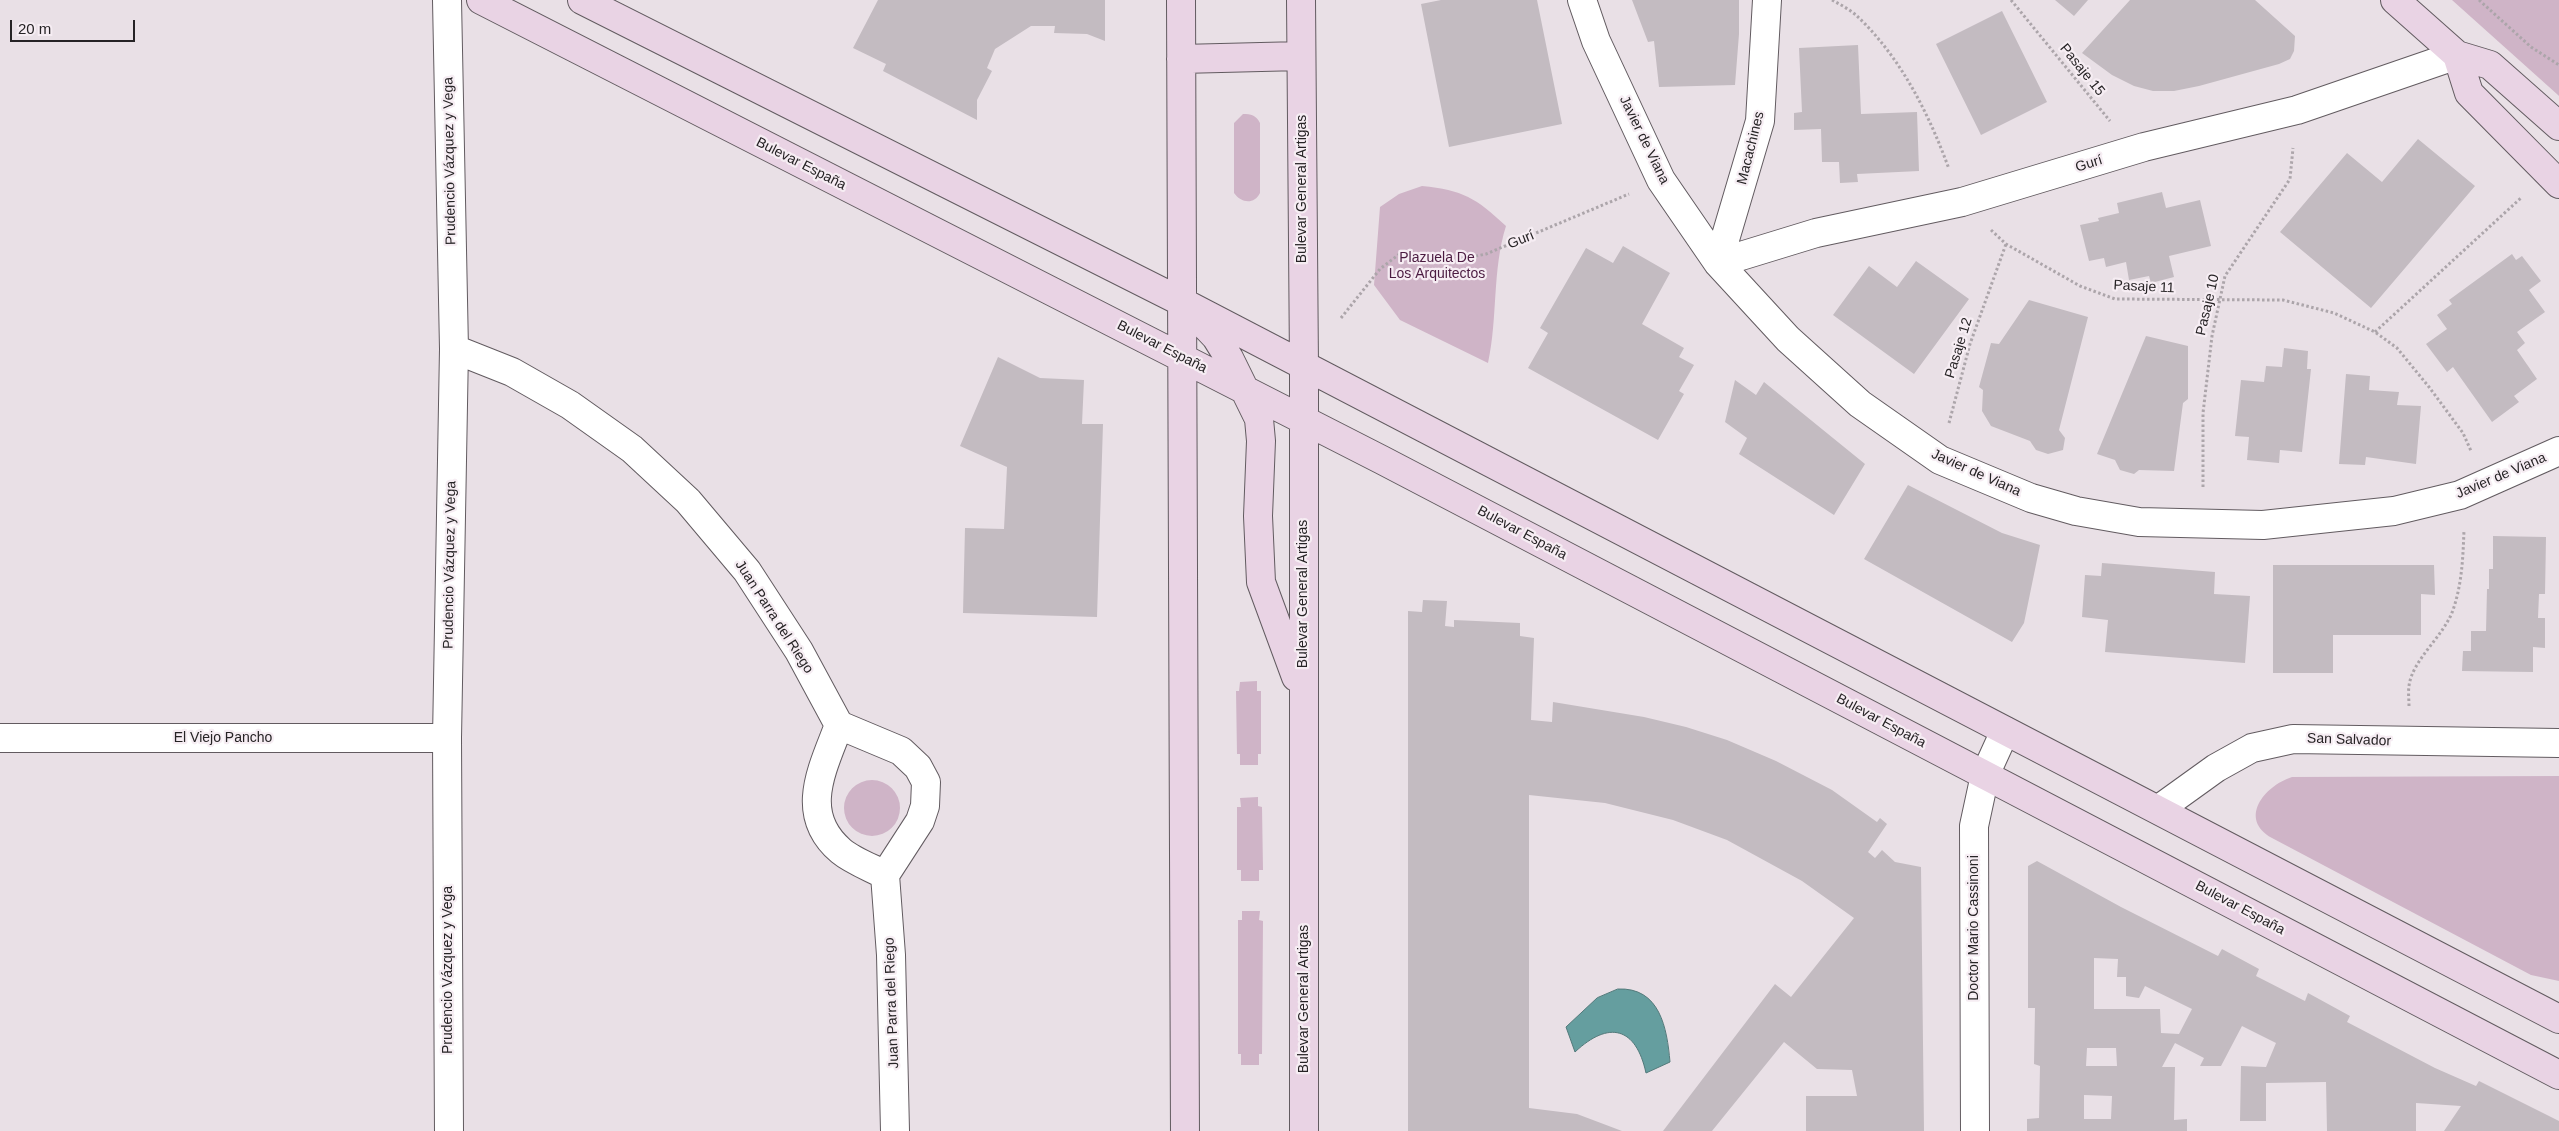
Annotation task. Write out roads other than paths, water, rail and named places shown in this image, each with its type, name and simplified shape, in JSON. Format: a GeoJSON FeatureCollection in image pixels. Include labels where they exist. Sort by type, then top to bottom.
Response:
{"type":"FeatureCollection","features":[{"type":"Feature","properties":{"kind":"main road","name":"Bulevar España"},"geometry":{"type":"LineString","coordinates":[[481,0],[1303,419],[2559,1075]]}},
{"type":"Feature","properties":{"kind":"main road"},"geometry":{"type":"LineString","coordinates":[[582,0],[1184,303],[2559,1019]]}},
{"type":"Feature","properties":{"kind":"main road"},"geometry":{"type":"LineString","coordinates":[[1182,0],[1184,303],[1181,357],[1185,1131]]}},
{"type":"Feature","properties":{"kind":"main road","name":"Bulevar General Artigas"},"geometry":{"type":"LineString","coordinates":[[1301,0],[1304,366],[1304,1131]]}},
{"type":"Feature","properties":{"kind":"main road"},"geometry":{"type":"LineString","coordinates":[[2395,0],[2457,55],[2490,65],[2559,126]]}},
{"type":"Feature","properties":{"kind":"main road"},"geometry":{"type":"LineString","coordinates":[[2457,55],[2469,93],[2554,178]]}},
{"type":"Feature","properties":{"kind":"main road"},"geometry":{"type":"LineString","coordinates":[[1181,59],[1301,56]]}},
{"type":"Feature","properties":{"kind":"main road"},"geometry":{"type":"LineString","coordinates":[[1184,303],[1216,337],[1258,419],[1260,434],[1258,516],[1261,582],[1303,695]]}},
{"type":"Feature","properties":{"kind":"street","name":"Prudencio Vázquez y Vega"},"geometry":{"type":"LineString","coordinates":[[447,0],[454,349],[447,738],[449,1131]]}},
{"type":"Feature","properties":{"kind":"street","name":"Javier de Viana"},"geometry":{"type":"LineString","coordinates":[[1582,0],[1596,41],[1661,180],[1718,263],[1788,339],[1852,397],[1940,460],[2031,498],[2076,511],[2139,522],[2263,525],[2394,512],[2472,490],[2559,451]]}},
{"type":"Feature","properties":{"kind":"street","name":"Macachines"},"geometry":{"type":"LineString","coordinates":[[1718,263],[1760,121],[1767,0]]}},
{"type":"Feature","properties":{"kind":"street","name":"Gurí"},"geometry":{"type":"LineString","coordinates":[[1718,263],[1816,233],[1962,202],[2144,147],[2297,110],[2457,55]]}},
{"type":"Feature","properties":{"kind":"street","name":"Juan Parra del Riego"},"geometry":{"type":"LineString","coordinates":[[454,349],[512,372],[570,405],[632,449],[688,501],[747,571],[799,651],[839,725]]}},
{"type":"Feature","properties":{"kind":"street"},"geometry":{"type":"LineString","coordinates":[[839,725],[901,752],[918,767],[926,782],[925,806],[920,821],[885,875],[843,852],[828,837],[819,823],[816,796],[821,773],[839,725]]}},
{"type":"Feature","properties":{"kind":"street","name":"Doctor Mario Cassinoni"},"geometry":{"type":"LineString","coordinates":[[1975,1131],[1974,826],[1985,775],[2005,731]]}},
{"type":"Feature","properties":{"kind":"street","name":"El Viejo Pancho"},"geometry":{"type":"LineString","coordinates":[[0,738],[447,738]]}},
{"type":"Feature","properties":{"kind":"street","name":"San Salvador"},"geometry":{"type":"LineString","coordinates":[[2159,810],[2216,768],[2252,748],[2293,739],[2559,743]]}},
{"type":"Feature","properties":{"kind":"street","name":"Juan Parra del Riego"},"geometry":{"type":"LineString","coordinates":[[885,875],[891,955],[895,1131]]}},
{"type":"Feature","properties":{"kind":"water"},"geometry":{"type":"Polygon","coordinates":[[[1618,989],[1632,990],[1652,1002],[1659,1012],[1667,1036],[1670,1062],[1646,1073],[1635,1046],[1620,1033],[1610,1032],[1599,1035],[1575,1052],[1566,1027],[1597,998],[1618,989]]]}},
{"type":"Feature","properties":{"kind":"park label","name":"Plazuela De Los Arquitectos"},"geometry":{"type":"Point","coordinates":[1437,266]}}]}
